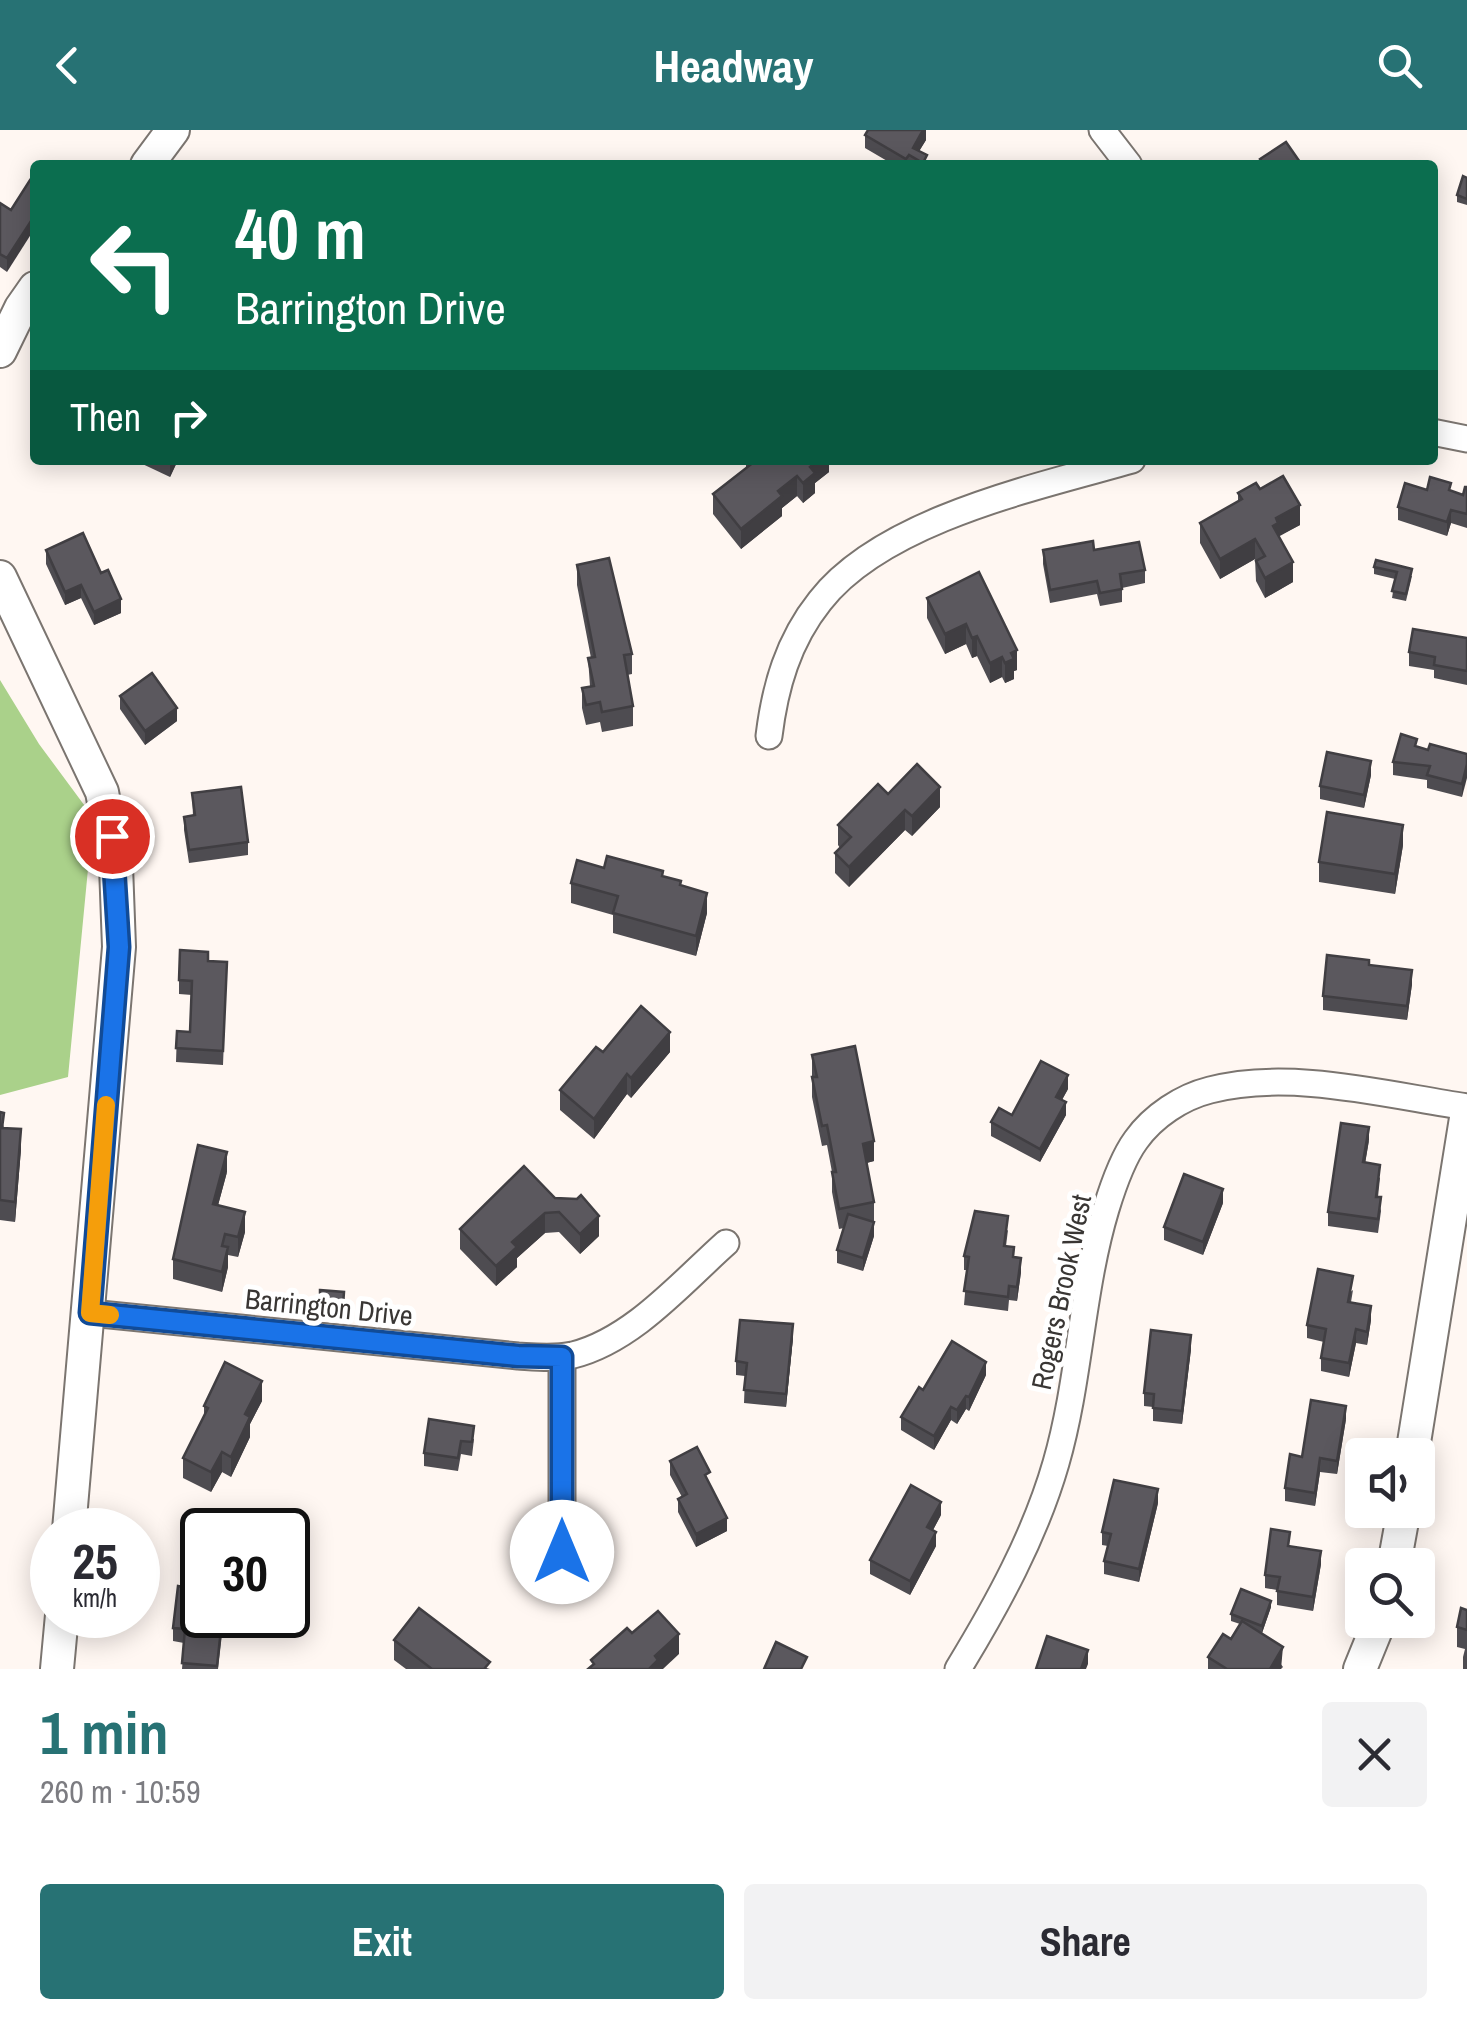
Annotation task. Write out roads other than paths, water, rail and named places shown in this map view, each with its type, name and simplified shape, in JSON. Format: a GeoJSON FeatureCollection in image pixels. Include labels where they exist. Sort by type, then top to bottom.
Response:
{"type":"FeatureCollection","features":[{"type":"Feature","properties":{"kind":"street"},"geometry":{"type":"LineString","coordinates":[[151,160],[174,130]]}},
{"type":"Feature","properties":{"kind":"street"},"geometry":{"type":"LineString","coordinates":[[1102,130],[1125,160]]}},
{"type":"Feature","properties":{"kind":"street"},"geometry":{"type":"LineString","coordinates":[[0,351],[30,295]]}},
{"type":"Feature","properties":{"kind":"street"},"geometry":{"type":"LineString","coordinates":[[1438,433],[1467,439]]}},
{"type":"Feature","properties":{"kind":"street"},"geometry":{"type":"LineString","coordinates":[[769,736],[774,693],[787,656],[820,599],[846,576],[891,543],[948,516],[1116,465]]}},
{"type":"Feature","properties":{"kind":"street"},"geometry":{"type":"LineString","coordinates":[[0,577],[102,792],[116,866],[119,947],[72,1508]]}},
{"type":"Feature","properties":{"kind":"street","name":"Rogers Brook West"},"geometry":{"type":"LineString","coordinates":[[958,1669],[1037,1520],[1056,1462],[1098,1234],[1133,1143],[1148,1124],[1172,1106],[1208,1090],[1258,1081],[1303,1084],[1467,1109]]}},
{"type":"Feature","properties":{"kind":"street"},"geometry":{"type":"LineString","coordinates":[[1415,1438],[1467,1109]]}},
{"type":"Feature","properties":{"kind":"street","name":"Barrington Drive"},"geometry":{"type":"LineString","coordinates":[[90,1313],[518,1356],[562,1357],[590,1349],[619,1334],[726,1243]]}},
{"type":"Feature","properties":{"kind":"street"},"geometry":{"type":"LineString","coordinates":[[562,1357],[562,1552]]}},
{"type":"Feature","properties":{"kind":"street"},"geometry":{"type":"LineString","coordinates":[[57,1669],[60,1638]]}},
{"type":"Feature","properties":{"kind":"street"},"geometry":{"type":"LineString","coordinates":[[1360,1669],[1373,1638]]}}]}
